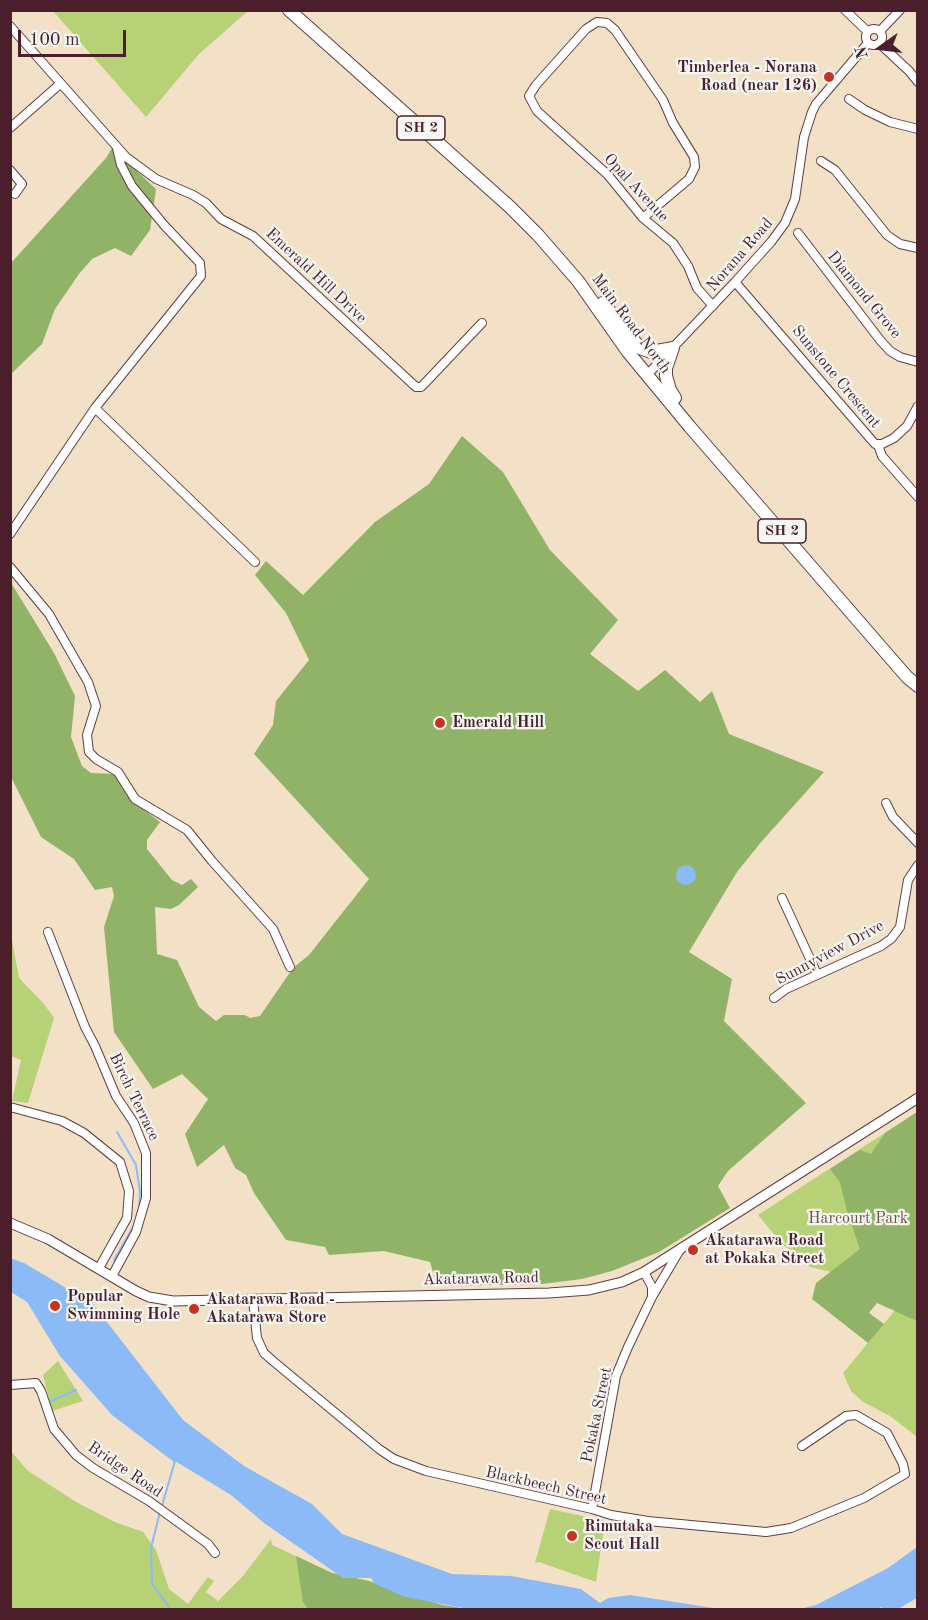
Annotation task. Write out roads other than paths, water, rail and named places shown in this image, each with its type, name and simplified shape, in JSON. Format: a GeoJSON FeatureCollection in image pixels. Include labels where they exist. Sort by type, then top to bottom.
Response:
{"type":"FeatureCollection","features":[{"type":"Feature","properties":{"kind":"highway","name":"Main Road North"},"geometry":{"type":"LineString","coordinates":[[289,10],[510,207],[538,235],[578,281],[628,352],[690,427],[918,686]]}},
{"type":"Feature","properties":{"kind":"highway"},"geometry":{"type":"LineString","coordinates":[[578,281],[592,290],[640,348],[651,352],[673,348],[666,368],[666,376],[681,414]]}},
{"type":"Feature","properties":{"kind":"street"},"geometry":{"type":"LineString","coordinates":[[845,10],[867,31]]}},
{"type":"Feature","properties":{"kind":"street"},"geometry":{"type":"LineString","coordinates":[[880,31],[900,10]]}},
{"type":"Feature","properties":{"kind":"street","name":"Opal Avenue"},"geometry":{"type":"LineString","coordinates":[[643,218],[689,179],[694,172],[694,157],[673,123],[663,100],[611,26],[602,21],[591,24],[586,29],[529,96],[537,111],[608,175],[643,218],[673,243],[688,266],[697,288],[713,306]]}},
{"type":"Feature","properties":{"kind":"street","name":"Emerald Hill Drive"},"geometry":{"type":"LineString","coordinates":[[10,26],[126,157],[156,179],[206,203],[221,219],[253,236],[416,387],[421,387],[482,323]]}},
{"type":"Feature","properties":{"kind":"street"},"geometry":{"type":"LineString","coordinates":[[872,28],[880,31],[882,39],[879,43],[873,45],[868,43],[865,38],[867,31],[872,28]]}},
{"type":"Feature","properties":{"kind":"street","name":"Norana Road"},"geometry":{"type":"LineString","coordinates":[[648,374],[735,282],[785,223],[795,199],[804,137],[816,104],[868,43]]}},
{"type":"Feature","properties":{"kind":"street"},"geometry":{"type":"LineString","coordinates":[[879,43],[918,82]]}},
{"type":"Feature","properties":{"kind":"street"},"geometry":{"type":"LineString","coordinates":[[10,128],[60,84]]}},
{"type":"Feature","properties":{"kind":"street"},"geometry":{"type":"LineString","coordinates":[[849,99],[890,122],[918,129]]}},
{"type":"Feature","properties":{"kind":"street","name":"Emerald Hill Drive"},"geometry":{"type":"LineString","coordinates":[[10,534],[95,408],[201,276],[200,263],[164,225],[132,186],[121,165],[116,143]]}},
{"type":"Feature","properties":{"kind":"street"},"geometry":{"type":"LineString","coordinates":[[821,161],[836,170],[887,235],[900,244],[918,248]]}},
{"type":"Feature","properties":{"kind":"street"},"geometry":{"type":"LineString","coordinates":[[10,170],[22,184],[15,194]]}},
{"type":"Feature","properties":{"kind":"street","name":"Diamond Grove"},"geometry":{"type":"LineString","coordinates":[[798,233],[885,346],[900,357],[918,363]]}},
{"type":"Feature","properties":{"kind":"street","name":"Sunstone Crescent"},"geometry":{"type":"LineString","coordinates":[[735,282],[873,442],[878,445],[894,438],[907,426],[918,406]]}},
{"type":"Feature","properties":{"kind":"street"},"geometry":{"type":"LineString","coordinates":[[95,408],[255,562]]}},
{"type":"Feature","properties":{"kind":"street"},"geometry":{"type":"LineString","coordinates":[[878,445],[882,456],[918,497]]}},
{"type":"Feature","properties":{"kind":"street"},"geometry":{"type":"LineString","coordinates":[[10,567],[49,614],[88,682],[96,706],[87,735],[89,752],[118,772],[135,799],[187,830],[273,930],[290,967]]}},
{"type":"Feature","properties":{"kind":"street"},"geometry":{"type":"LineString","coordinates":[[886,803],[893,817],[918,843]]}},
{"type":"Feature","properties":{"kind":"street","name":"Sunnyview Drive"},"geometry":{"type":"LineString","coordinates":[[774,998],[786,989],[881,946],[896,934],[902,919],[908,880],[918,865]]}},
{"type":"Feature","properties":{"kind":"street"},"geometry":{"type":"LineString","coordinates":[[782,898],[817,974]]}},
{"type":"Feature","properties":{"kind":"street","name":"Birch Terrace"},"geometry":{"type":"LineString","coordinates":[[48,932],[85,1027],[116,1096],[134,1123],[146,1153],[146,1198],[136,1232],[112,1276]]}},
{"type":"Feature","properties":{"kind":"street","name":"Akatarawa Road"},"geometry":{"type":"LineString","coordinates":[[10,1224],[48,1239],[149,1297],[160,1299],[189,1302],[571,1292],[607,1286],[644,1272],[918,1098]]}},
{"type":"Feature","properties":{"kind":"street"},"geometry":{"type":"LineString","coordinates":[[10,1107],[62,1121],[84,1133],[120,1162],[129,1191],[127,1218],[99,1268]]}},
{"type":"Feature","properties":{"kind":"street","name":"Pokaka Street"},"geometry":{"type":"LineString","coordinates":[[592,1509],[616,1376],[627,1347],[652,1297],[681,1247]]}},
{"type":"Feature","properties":{"kind":"street"},"geometry":{"type":"LineString","coordinates":[[644,1272],[652,1287],[652,1297]]}},
{"type":"Feature","properties":{"kind":"street","name":"Blackbeech Street"},"geometry":{"type":"LineString","coordinates":[[253,1300],[255,1328],[264,1353],[379,1449],[394,1459],[426,1472],[611,1515],[648,1521],[766,1532],[779,1531],[864,1498],[905,1474],[903,1464],[887,1433],[856,1415],[846,1416],[802,1446]]}},
{"type":"Feature","properties":{"kind":"street","name":"Bridge Road"},"geometry":{"type":"LineString","coordinates":[[10,1385],[36,1383],[54,1429],[76,1455],[164,1512],[208,1544],[215,1553]]}},
{"type":"Feature","properties":{"kind":"water"},"geometry":{"type":"Polygon","coordinates":[[[686,865],[693,868],[696,875],[693,882],[686,885],[679,882],[676,875],[679,868],[686,865]]]}},
{"type":"Feature","properties":{"kind":"water"},"geometry":{"type":"Polygon","coordinates":[[[10,1258],[24,1263],[93,1304],[183,1420],[244,1466],[312,1504],[342,1534],[452,1574],[511,1576],[581,1589],[600,1603],[608,1598],[630,1595],[720,1609],[469,1609],[405,1597],[375,1584],[371,1578],[343,1578],[264,1523],[231,1495],[174,1462],[112,1415],[60,1356],[27,1302],[11,1292],[10,1258]]]}},
{"type":"Feature","properties":{"kind":"water"},"geometry":{"type":"Polygon","coordinates":[[[917,1547],[917,1598],[898,1609],[881,1607],[877,1610],[800,1609],[816,1605],[888,1568],[917,1547]]]}},
{"type":"Feature","properties":{"kind":"waterway"},"geometry":{"type":"LineString","coordinates":[[117,1132],[136,1165],[140,1192],[139,1211]]}},
{"type":"Feature","properties":{"kind":"waterway"},"geometry":{"type":"LineString","coordinates":[[114,1260],[136,1222]]}},
{"type":"Feature","properties":{"kind":"waterway"},"geometry":{"type":"LineString","coordinates":[[51,1401],[76,1390]]}},
{"type":"Feature","properties":{"kind":"waterway"},"geometry":{"type":"LineString","coordinates":[[162,1506],[177,1454]]}},
{"type":"Feature","properties":{"kind":"waterway"},"geometry":{"type":"LineString","coordinates":[[160,1512],[151,1548],[152,1584],[171,1610]]}},
{"type":"Feature","properties":{"kind":"place","name":"Timberlea - Norana Road (near 126)"},"geometry":{"type":"Point","coordinates":[829,77]}},
{"type":"Feature","properties":{"kind":"place","name":"Emerald Hill"},"geometry":{"type":"Point","coordinates":[440,723]}},
{"type":"Feature","properties":{"kind":"place","name":"Akatarawa Road at Pokaka Street"},"geometry":{"type":"Point","coordinates":[693,1250]}},
{"type":"Feature","properties":{"kind":"place","name":"Popular Swimming Hole"},"geometry":{"type":"Point","coordinates":[55,1306]}},
{"type":"Feature","properties":{"kind":"place","name":"Akatarawa Road - Akatarawa Store"},"geometry":{"type":"Point","coordinates":[194,1309]}},
{"type":"Feature","properties":{"kind":"place","name":"Rimutaka Scout Hall"},"geometry":{"type":"Point","coordinates":[572,1536]}},
{"type":"Feature","properties":{"kind":"park label","name":"Harcourt Park"},"geometry":{"type":"Point","coordinates":[858,1219]}}]}
